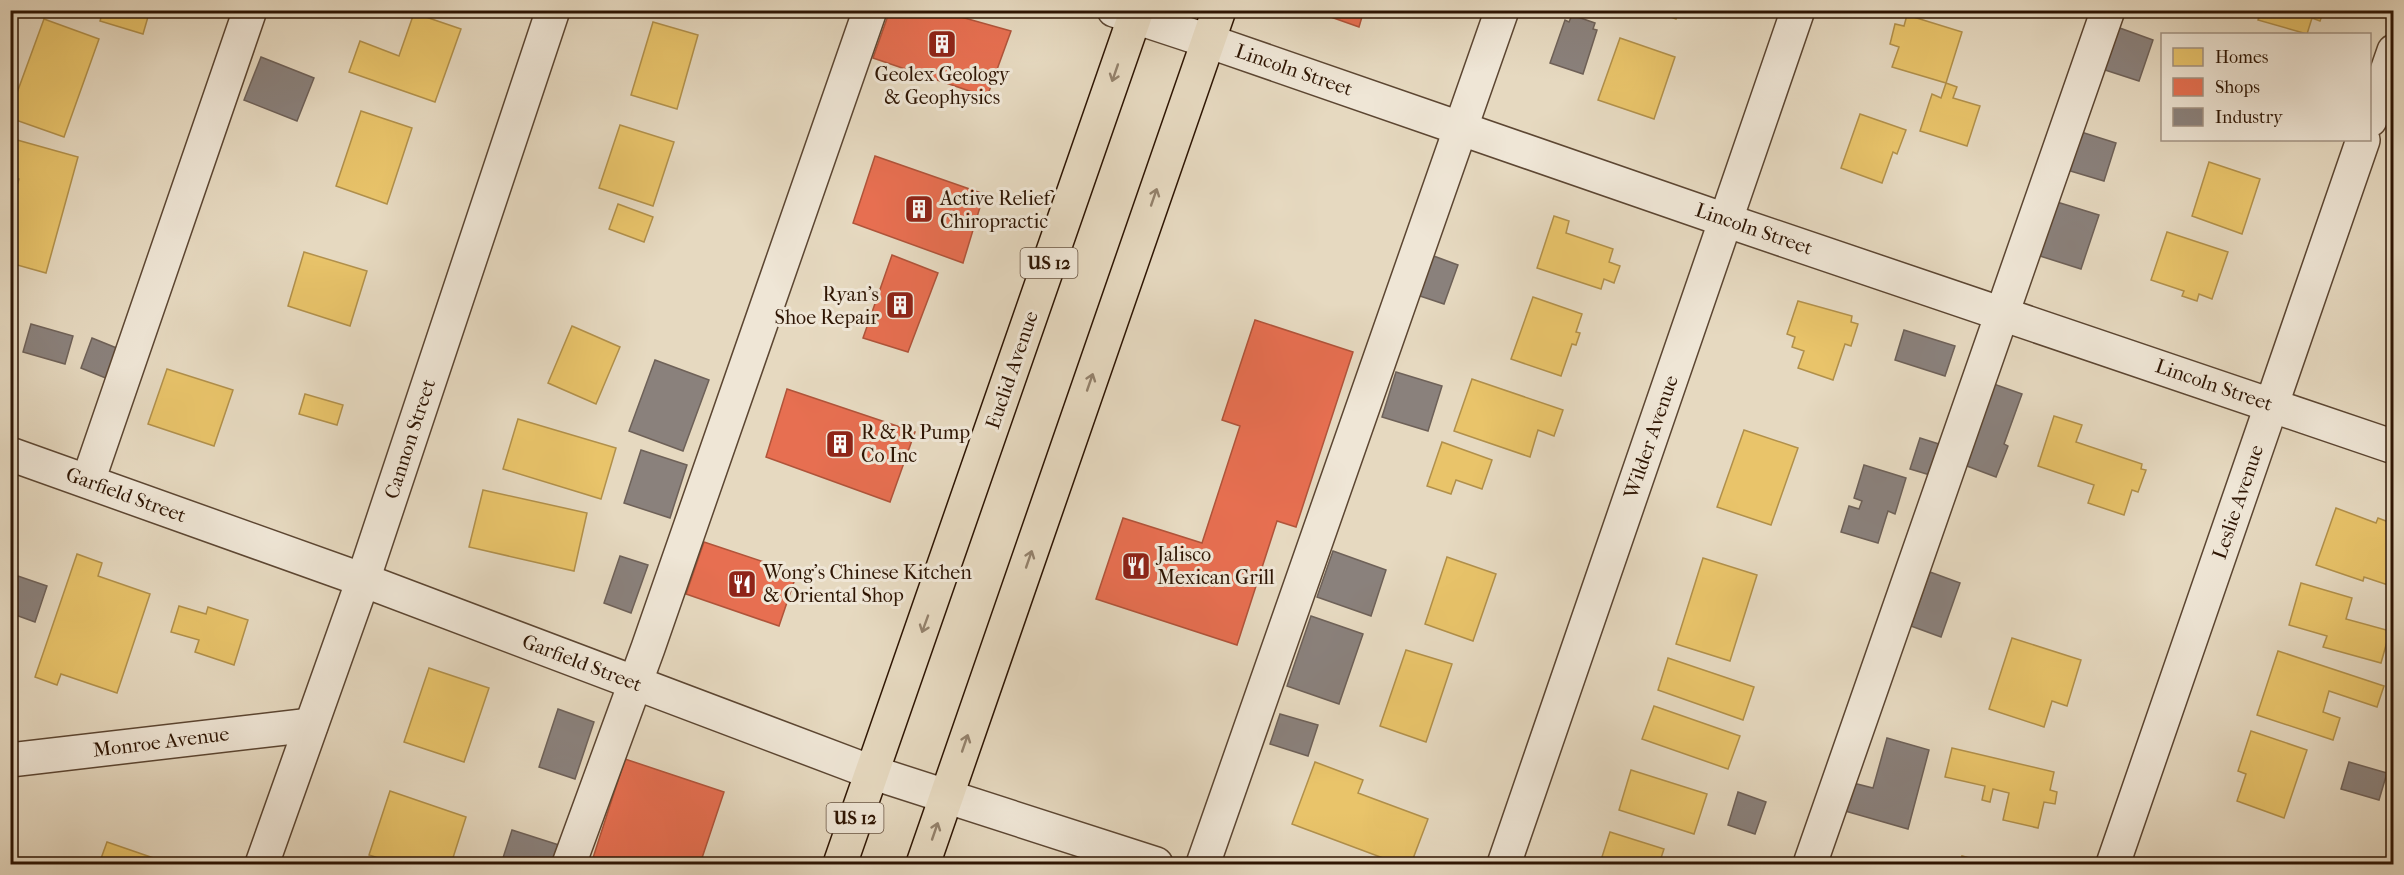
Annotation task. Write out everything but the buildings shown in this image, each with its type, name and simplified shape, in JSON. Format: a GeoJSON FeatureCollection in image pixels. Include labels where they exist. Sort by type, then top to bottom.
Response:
{"type":"FeatureCollection","features":[{"type":"Feature","properties":{"kind":"highway","name":"Euclid Avenue"},"geometry":{"type":"LineString","coordinates":[[840,864],[1129,13]]}},
{"type":"Feature","properties":{"kind":"highway"},"geometry":{"type":"LineString","coordinates":[[923,864],[1214,26]]}},
{"type":"Feature","properties":{"kind":"street"},"geometry":{"type":"LineString","coordinates":[[88,481],[250,10]]}},
{"type":"Feature","properties":{"kind":"street","name":"Cannon Street"},"geometry":{"type":"LineString","coordinates":[[262,864],[363,580],[553,10]]}},
{"type":"Feature","properties":{"kind":"street"},"geometry":{"type":"LineString","coordinates":[[569,864],[635,683],[870,10]]}},
{"type":"Feature","properties":{"kind":"street"},"geometry":{"type":"LineString","coordinates":[[1203,864],[1502,10]]}},
{"type":"Feature","properties":{"kind":"street","name":"Wilder Avenue"},"geometry":{"type":"LineString","coordinates":[[1504,864],[1798,10]]}},
{"type":"Feature","properties":{"kind":"street"},"geometry":{"type":"LineString","coordinates":[[1810,864],[2108,10]]}},
{"type":"Feature","properties":{"kind":"street","name":"Lincoln Street"},"geometry":{"type":"LineString","coordinates":[[1129,13],[1214,26],[1462,129],[2394,447]]}},
{"type":"Feature","properties":{"kind":"street"},"geometry":{"type":"LineString","coordinates":[[2371,117],[2394,51]]}},
{"type":"Feature","properties":{"kind":"street","name":"Leslie Avenue"},"geometry":{"type":"LineString","coordinates":[[2112,864],[2363,141]]}},
{"type":"Feature","properties":{"kind":"street","name":"Garfield Street"},"geometry":{"type":"LineString","coordinates":[[10,454],[363,580],[871,772],[1156,864]]}},
{"type":"Feature","properties":{"kind":"street","name":"Monroe Avenue"},"geometry":{"type":"LineString","coordinates":[[10,760],[311,724]]}},
{"type":"Feature","properties":{"kind":"place","name":"Geolex Geology & Geophysics"},"geometry":{"type":"Point","coordinates":[942,44]}},
{"type":"Feature","properties":{"kind":"place","name":"Active Relief Chiropractic"},"geometry":{"type":"Point","coordinates":[919,209]}},
{"type":"Feature","properties":{"kind":"place","name":"Ryan's Shoe Repair"},"geometry":{"type":"Point","coordinates":[900,305]}},
{"type":"Feature","properties":{"kind":"place","name":"R & R Pump Co Inc"},"geometry":{"type":"Point","coordinates":[840,444]}},
{"type":"Feature","properties":{"kind":"place","name":"Jalisco Mexican Grill"},"geometry":{"type":"Point","coordinates":[1136,566]}},
{"type":"Feature","properties":{"kind":"place","name":"Wong's Chinese Kitchen & Oriental Shop"},"geometry":{"type":"Point","coordinates":[742,584]}}]}
